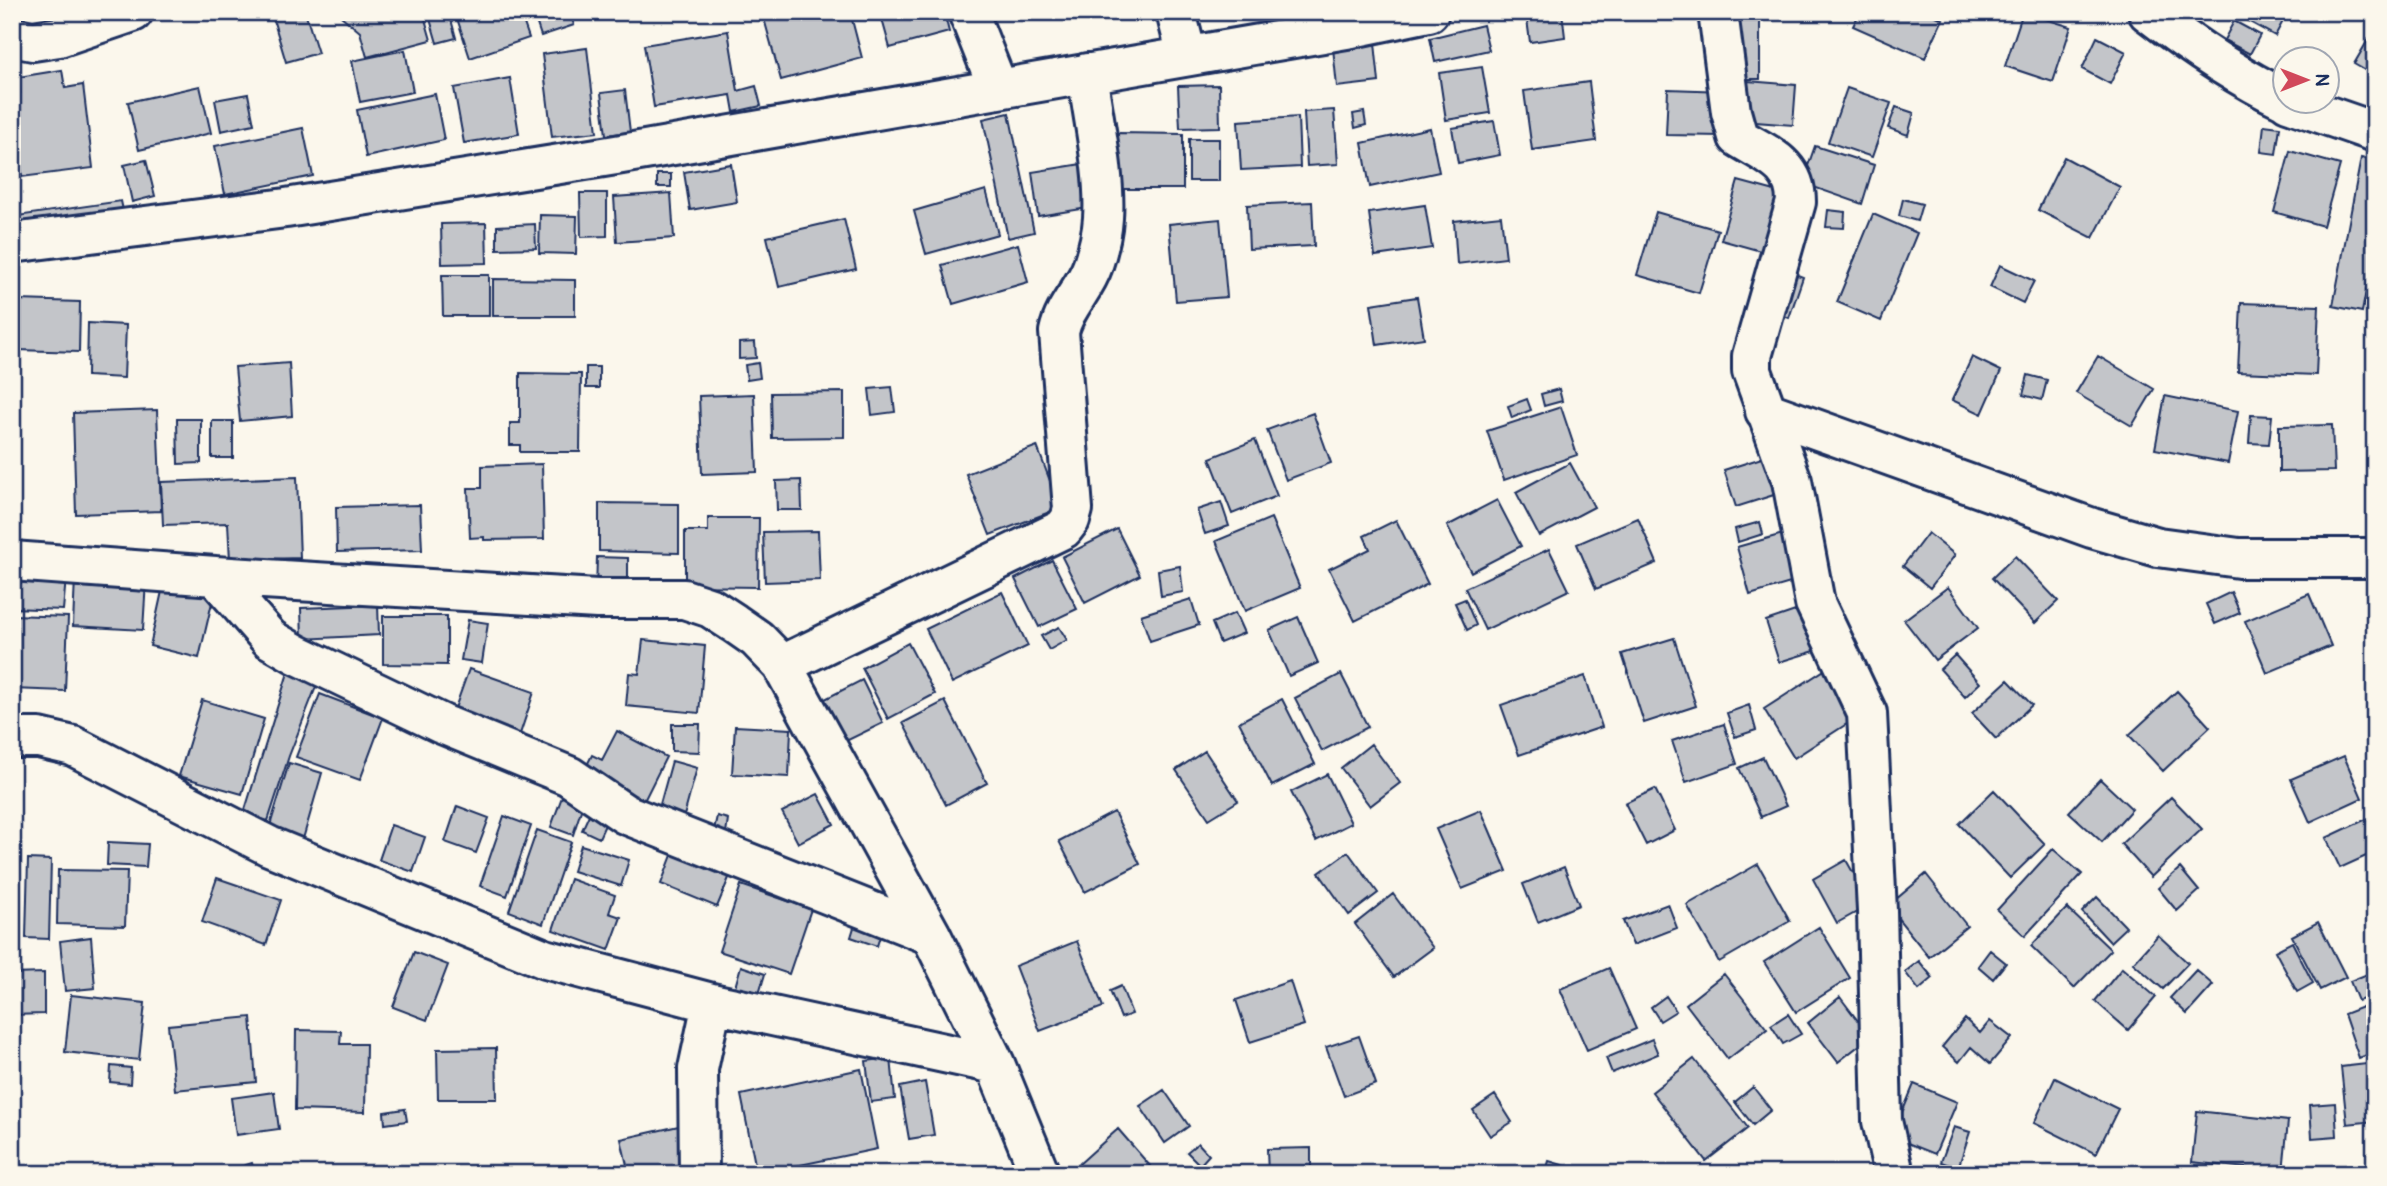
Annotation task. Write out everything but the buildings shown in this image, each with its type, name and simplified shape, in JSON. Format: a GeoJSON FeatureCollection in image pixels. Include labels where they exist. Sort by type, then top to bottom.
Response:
{"type":"FeatureCollection","features":[{"type":"Feature","properties":{"kind":"street"},"geometry":{"type":"LineString","coordinates":[[12,37],[33,41],[58,37],[133,12]]}},
{"type":"Feature","properties":{"kind":"street"},"geometry":{"type":"LineString","coordinates":[[968,12],[998,88]]}},
{"type":"Feature","properties":{"kind":"street"},"geometry":{"type":"LineString","coordinates":[[1176,12],[1187,56]]}},
{"type":"Feature","properties":{"kind":"street"},"geometry":{"type":"LineString","coordinates":[[12,243],[300,206],[629,153],[1429,12]]}},
{"type":"Feature","properties":{"kind":"street"},"geometry":{"type":"LineString","coordinates":[[1718,12],[1731,112],[1738,137],[1785,166],[1796,187],[1796,201],[1752,356],[1754,382],[1792,481],[1815,603],[1867,713],[1877,911],[1882,1121],[1894,1174]]}},
{"type":"Feature","properties":{"kind":"street"},"geometry":{"type":"LineString","coordinates":[[2148,12],[2198,50],[2238,76],[2272,93]]}},
{"type":"Feature","properties":{"kind":"street"},"geometry":{"type":"LineString","coordinates":[[782,665],[1063,529],[1070,520],[1073,509],[1059,332],[1061,320],[1092,270],[1103,218],[1103,191],[1087,73]]}},
{"type":"Feature","properties":{"kind":"street"},"geometry":{"type":"LineString","coordinates":[[2330,116],[2375,132]]}},
{"type":"Feature","properties":{"kind":"street"},"geometry":{"type":"LineString","coordinates":[[1765,411],[2092,528],[2158,547],[2239,558],[2375,558]]}},
{"type":"Feature","properties":{"kind":"street"},"geometry":{"type":"LineString","coordinates":[[12,561],[215,576],[597,598],[684,599],[711,608],[757,639],[782,665],[931,935],[995,1064],[1040,1174]]}},
{"type":"Feature","properties":{"kind":"street"},"geometry":{"type":"LineString","coordinates":[[215,576],[271,639],[296,654],[442,724],[569,776],[625,814],[931,935]]}},
{"type":"Feature","properties":{"kind":"street"},"geometry":{"type":"LineString","coordinates":[[12,738],[39,738],[74,746],[269,846],[545,959],[712,1003],[995,1064]]}},
{"type":"Feature","properties":{"kind":"street"},"geometry":{"type":"LineString","coordinates":[[699,1174],[698,1069],[712,1003]]}}]}
